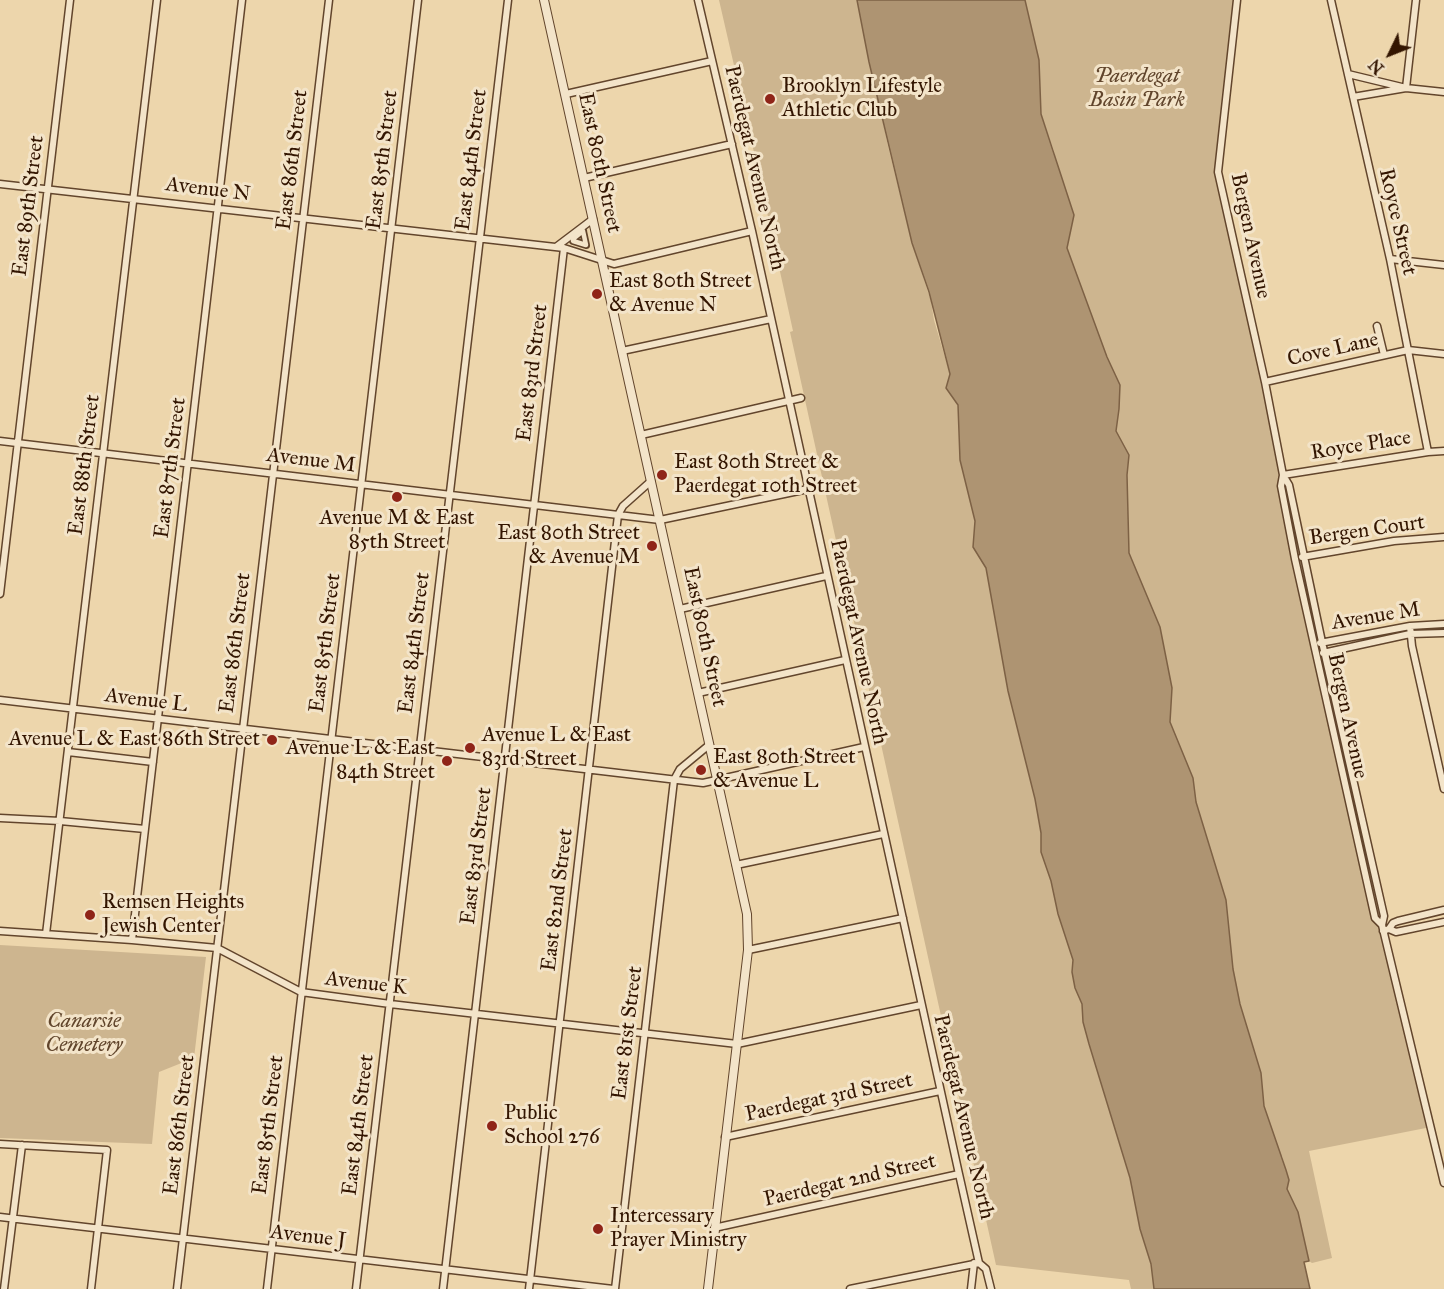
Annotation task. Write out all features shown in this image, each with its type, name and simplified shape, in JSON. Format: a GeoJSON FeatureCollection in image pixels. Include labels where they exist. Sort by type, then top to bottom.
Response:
{"type":"FeatureCollection","features":[{"type":"Feature","properties":{"kind":"street","name":"East 89th Street"},"geometry":{"type":"LineString","coordinates":[[0,594],[70,0]]}},
{"type":"Feature","properties":{"kind":"street","name":"East 88th Street"},"geometry":{"type":"LineString","coordinates":[[46,934],[158,0]]}},
{"type":"Feature","properties":{"kind":"street","name":"East 87th Street"},"geometry":{"type":"LineString","coordinates":[[132,940],[242,0]]}},
{"type":"Feature","properties":{"kind":"street","name":"East 86th Street"},"geometry":{"type":"LineString","coordinates":[[177,1289],[329,0]]}},
{"type":"Feature","properties":{"kind":"street","name":"East 85th Street"},"geometry":{"type":"LineString","coordinates":[[267,1289],[418,0]]}},
{"type":"Feature","properties":{"kind":"street","name":"East 84th Street"},"geometry":{"type":"LineString","coordinates":[[356,1289],[508,0]]}},
{"type":"Feature","properties":{"kind":"street","name":"East 80th Street"},"geometry":{"type":"LineString","coordinates":[[544,0],[747,914],[747,950],[708,1289]]}},
{"type":"Feature","properties":{"kind":"street","name":"Paerdegat Avenue North"},"geometry":{"type":"LineString","coordinates":[[699,0],[752,231],[977,1263],[986,1269],[991,1289]]}},
{"type":"Feature","properties":{"kind":"street","name":"Bergen Avenue"},"geometry":{"type":"LineString","coordinates":[[1238,0],[1218,172],[1265,382],[1283,475],[1289,485],[1305,557],[1385,928],[1442,1161],[1444,1183]]}},
{"type":"Feature","properties":{"kind":"street","name":"Royce Street"},"geometry":{"type":"LineString","coordinates":[[1331,0],[1389,260],[1428,452]]}},
{"type":"Feature","properties":{"kind":"street"},"geometry":{"type":"LineString","coordinates":[[1406,88],[1416,0]]}},
{"type":"Feature","properties":{"kind":"street"},"geometry":{"type":"LineString","coordinates":[[566,94],[712,61]]}},
{"type":"Feature","properties":{"kind":"street"},"geometry":{"type":"LineString","coordinates":[[1348,74],[1406,88],[1444,92]]}},
{"type":"Feature","properties":{"kind":"street"},"geometry":{"type":"LineString","coordinates":[[1353,97],[1406,88]]}},
{"type":"Feature","properties":{"kind":"street"},"geometry":{"type":"LineString","coordinates":[[584,178],[732,144]]}},
{"type":"Feature","properties":{"kind":"street","name":"Avenue N"},"geometry":{"type":"LineString","coordinates":[[0,184],[564,248],[614,264],[752,231]]}},
{"type":"Feature","properties":{"kind":"street"},"geometry":{"type":"LineString","coordinates":[[556,247],[593,219]]}},
{"type":"Feature","properties":{"kind":"street","name":"East 83rd Street"},"geometry":{"type":"LineString","coordinates":[[442,1289],[564,248]]}},
{"type":"Feature","properties":{"kind":"street"},"geometry":{"type":"LineString","coordinates":[[1389,260],[1444,265]]}},
{"type":"Feature","properties":{"kind":"street"},"geometry":{"type":"LineString","coordinates":[[622,351],[771,319]]}},
{"type":"Feature","properties":{"kind":"street"},"geometry":{"type":"LineString","coordinates":[[1377,326],[1384,355]]}},
{"type":"Feature","properties":{"kind":"street"},"geometry":{"type":"LineString","coordinates":[[1408,350],[1444,354]]}},
{"type":"Feature","properties":{"kind":"street","name":"Cove Lane"},"geometry":{"type":"LineString","coordinates":[[1265,382],[1408,350]]}},
{"type":"Feature","properties":{"kind":"street"},"geometry":{"type":"LineString","coordinates":[[641,435],[801,398]]}},
{"type":"Feature","properties":{"kind":"street","name":"Avenue M"},"geometry":{"type":"LineString","coordinates":[[0,441],[660,520],[808,489]]}},
{"type":"Feature","properties":{"kind":"street","name":"Royce Place"},"geometry":{"type":"LineString","coordinates":[[1283,475],[1428,452],[1444,452]]}},
{"type":"Feature","properties":{"kind":"street","name":"Bergen Avenue"},"geometry":{"type":"LineString","coordinates":[[1283,475],[1281,486],[1295,559],[1375,918],[1385,928]]}},
{"type":"Feature","properties":{"kind":"street"},"geometry":{"type":"LineString","coordinates":[[618,514],[623,506],[651,481]]}},
{"type":"Feature","properties":{"kind":"street","name":"East 82nd Street"},"geometry":{"type":"LineString","coordinates":[[529,1289],[618,514]]}},
{"type":"Feature","properties":{"kind":"street","name":"Bergen Court"},"geometry":{"type":"LineString","coordinates":[[1295,559],[1394,541],[1444,537]]}},
{"type":"Feature","properties":{"kind":"street"},"geometry":{"type":"LineString","coordinates":[[680,609],[826,576]]}},
{"type":"Feature","properties":{"kind":"street","name":"Avenue M"},"geometry":{"type":"LineString","coordinates":[[1314,644],[1410,626],[1444,624]]}},
{"type":"Feature","properties":{"kind":"street"},"geometry":{"type":"LineString","coordinates":[[1410,626],[1444,789]]}},
{"type":"Feature","properties":{"kind":"street","name":"Avenue M"},"geometry":{"type":"LineString","coordinates":[[1317,655],[1410,634],[1444,633]]}},
{"type":"Feature","properties":{"kind":"street"},"geometry":{"type":"LineString","coordinates":[[698,693],[845,660]]}},
{"type":"Feature","properties":{"kind":"street","name":"Avenue L"},"geometry":{"type":"LineString","coordinates":[[0,700],[703,783],[864,747]]}},
{"type":"Feature","properties":{"kind":"street"},"geometry":{"type":"LineString","coordinates":[[674,780],[680,769],[709,745]]}},
{"type":"Feature","properties":{"kind":"street"},"geometry":{"type":"LineString","coordinates":[[68,752],[153,762]]}},
{"type":"Feature","properties":{"kind":"street","name":"East 81st Street"},"geometry":{"type":"LineString","coordinates":[[614,1289],[674,780]]}},
{"type":"Feature","properties":{"kind":"street"},"geometry":{"type":"LineString","coordinates":[[0,818],[145,829]]}},
{"type":"Feature","properties":{"kind":"street"},"geometry":{"type":"LineString","coordinates":[[736,865],[883,834]]}},
{"type":"Feature","properties":{"kind":"street"},"geometry":{"type":"LineString","coordinates":[[1385,928],[1398,921],[1444,910]]}},
{"type":"Feature","properties":{"kind":"street"},"geometry":{"type":"LineString","coordinates":[[747,950],[903,918]]}},
{"type":"Feature","properties":{"kind":"street"},"geometry":{"type":"LineString","coordinates":[[1385,928],[1396,932],[1444,922]]}},
{"type":"Feature","properties":{"kind":"street","name":"Avenue K"},"geometry":{"type":"LineString","coordinates":[[0,932],[217,948],[301,992],[737,1044],[921,1005]]}},
{"type":"Feature","properties":{"kind":"street","name":"Paerdegat 3rd Street"},"geometry":{"type":"LineString","coordinates":[[725,1137],[940,1091]]}},
{"type":"Feature","properties":{"kind":"street"},"geometry":{"type":"LineString","coordinates":[[0,1144],[106,1150],[91,1289]]}},
{"type":"Feature","properties":{"kind":"street"},"geometry":{"type":"LineString","coordinates":[[4,1289],[22,1145]]}},
{"type":"Feature","properties":{"kind":"street","name":"Paerdegat 2nd Street"},"geometry":{"type":"LineString","coordinates":[[714,1228],[959,1174]]}},
{"type":"Feature","properties":{"kind":"street","name":"Avenue J"},"geometry":{"type":"LineString","coordinates":[[0,1217],[614,1289]]}},
{"type":"Feature","properties":{"kind":"street"},"geometry":{"type":"LineString","coordinates":[[850,1289],[977,1263],[971,1289]]}},
{"type":"Feature","properties":{"kind":"street"},"geometry":{"type":"LineString","coordinates":[[887,1289],[888,1281]]}},
{"type":"Feature","properties":{"kind":"green space"},"geometry":{"type":"Polygon","coordinates":[[[719,0],[857,0],[888,146],[912,243],[931,301],[954,398],[958,405],[958,418],[1106,1098],[1130,1178],[1140,1229],[1151,1264],[1154,1289],[1131,1289],[1129,1280],[996,1265],[719,0]]]}},
{"type":"Feature","properties":{"kind":"green space","name":"Paerdegat Basin Park"},"geometry":{"type":"Polygon","coordinates":[[[1025,0],[1234,0],[1218,172],[1431,1127],[1309,1151],[1332,1258],[1312,1263],[1309,1261],[1298,1212],[1286,1189],[1289,1180],[1282,1156],[1268,1159],[1177,740],[1170,722],[1171,710],[1144,589],[1129,553],[1128,513],[1074,267],[1067,248],[1068,241],[1054,151],[1041,114],[1039,60],[1025,0]]]}},
{"type":"Feature","properties":{"kind":"green space","name":"Canarsie Cemetery"},"geometry":{"type":"Polygon","coordinates":[[[0,945],[206,957],[194,1058],[159,1072],[152,1144],[0,1138],[0,945]]]}},
{"type":"Feature","properties":{"kind":"shaded area"},"geometry":{"type":"Polygon","coordinates":[[[857,0],[1025,0],[1039,60],[1041,114],[1074,215],[1067,248],[1107,357],[1120,385],[1116,431],[1129,455],[1127,475],[1129,553],[1160,627],[1172,688],[1170,722],[1193,778],[1196,802],[1226,900],[1233,969],[1240,1004],[1261,1073],[1264,1106],[1289,1180],[1287,1189],[1298,1212],[1309,1261],[1304,1262],[1310,1289],[1154,1289],[1151,1264],[1140,1229],[1130,1178],[1089,1044],[1083,1022],[1082,1004],[1075,988],[1072,972],[1073,960],[1041,852],[1041,833],[1035,799],[1008,691],[986,568],[973,547],[975,521],[960,460],[958,405],[946,388],[950,374],[929,292],[912,243],[869,62],[857,0]]]}},
{"type":"Feature","properties":{"kind":"place","name":"Brooklyn Lifestyle Athletic Club"},"geometry":{"type":"Point","coordinates":[770,99]}},
{"type":"Feature","properties":{"kind":"place","name":"East 80th Street & Avenue N"},"geometry":{"type":"Point","coordinates":[597,294]}},
{"type":"Feature","properties":{"kind":"place","name":"East 80th Street & Paerdegat 10th Street"},"geometry":{"type":"Point","coordinates":[662,475]}},
{"type":"Feature","properties":{"kind":"place","name":"Avenue M & East 85th Street"},"geometry":{"type":"Point","coordinates":[397,497]}},
{"type":"Feature","properties":{"kind":"place","name":"East 80th Street & Avenue M"},"geometry":{"type":"Point","coordinates":[652,546]}},
{"type":"Feature","properties":{"kind":"place","name":"Avenue L & East 86th Street"},"geometry":{"type":"Point","coordinates":[272,740]}},
{"type":"Feature","properties":{"kind":"place","name":"Avenue L & East 83rd Street"},"geometry":{"type":"Point","coordinates":[470,748]}},
{"type":"Feature","properties":{"kind":"place","name":"Avenue L & East 84th Street"},"geometry":{"type":"Point","coordinates":[447,761]}},
{"type":"Feature","properties":{"kind":"place","name":"East 80th Street & Avenue L"},"geometry":{"type":"Point","coordinates":[701,770]}},
{"type":"Feature","properties":{"kind":"place","name":"Remsen Heights Jewish Center"},"geometry":{"type":"Point","coordinates":[90,915]}},
{"type":"Feature","properties":{"kind":"place","name":"Public School 276"},"geometry":{"type":"Point","coordinates":[492,1126]}},
{"type":"Feature","properties":{"kind":"place","name":"Intercessary Prayer Ministry"},"geometry":{"type":"Point","coordinates":[598,1229]}}]}
